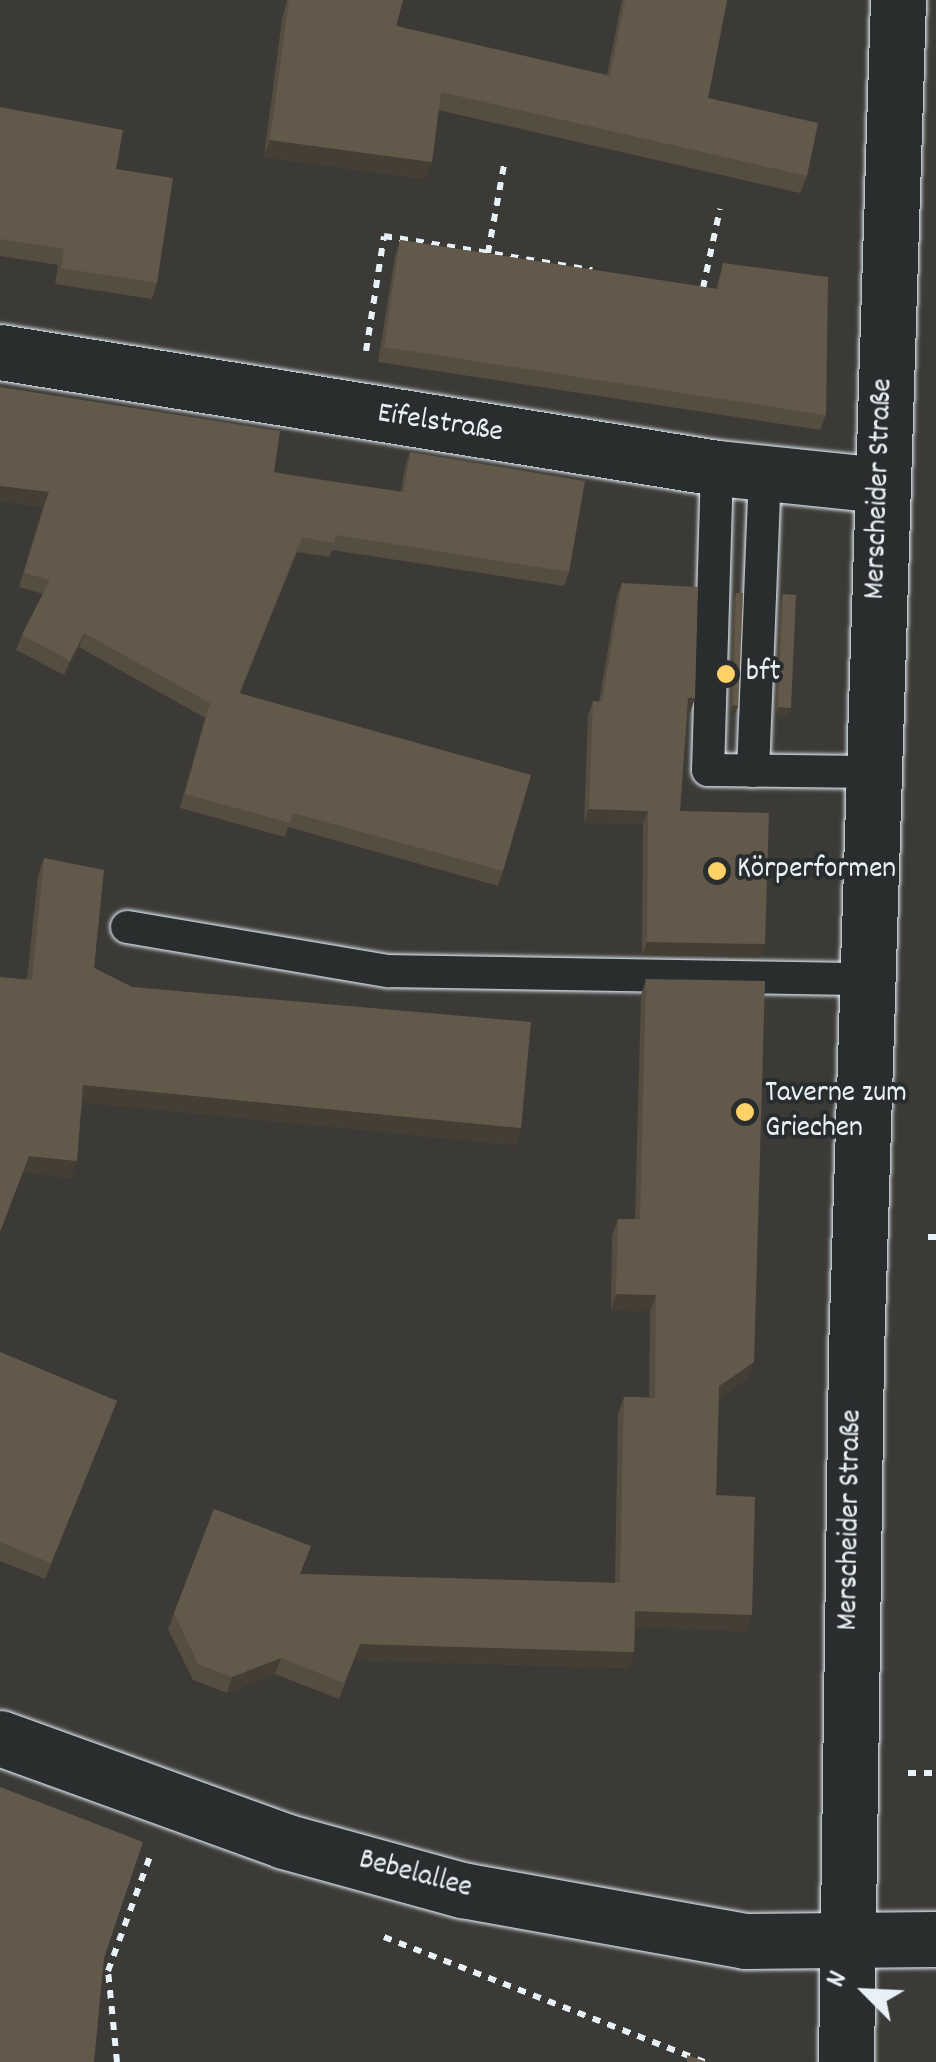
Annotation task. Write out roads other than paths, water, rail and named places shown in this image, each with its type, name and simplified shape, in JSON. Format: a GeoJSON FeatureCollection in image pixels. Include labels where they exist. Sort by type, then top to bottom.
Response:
{"type":"FeatureCollection","features":[{"type":"Feature","properties":{"kind":"main road","name":"Merscheider Straße"},"geometry":{"type":"LineString","coordinates":[[846,2062],[866,979],[898,0]]}},
{"type":"Feature","properties":{"kind":"main road","name":"Eifelstraße"},"geometry":{"type":"LineString","coordinates":[[0,352],[741,471],[881,485]]}},
{"type":"Feature","properties":{"kind":"main road","name":"Bebelallee"},"geometry":{"type":"LineString","coordinates":[[0,1738],[284,1841],[462,1890],[745,1941],[847,1944],[936,1939]]}},
{"type":"Feature","properties":{"kind":"lane"},"geometry":{"type":"LineString","coordinates":[[741,471],[753,771]]}},
{"type":"Feature","properties":{"kind":"lane"},"geometry":{"type":"LineString","coordinates":[[741,471],[708,770],[873,772]]}},
{"type":"Feature","properties":{"kind":"lane"},"geometry":{"type":"LineString","coordinates":[[127,927],[388,971],[866,979]]}},
{"type":"Feature","properties":{"kind":"place","name":"bft"},"geometry":{"type":"Point","coordinates":[726,674]}},
{"type":"Feature","properties":{"kind":"place","name":"Körperformen"},"geometry":{"type":"Point","coordinates":[717,871]}},
{"type":"Feature","properties":{"kind":"place","name":"Taverne zum Griechen"},"geometry":{"type":"Point","coordinates":[745,1112]}}]}
